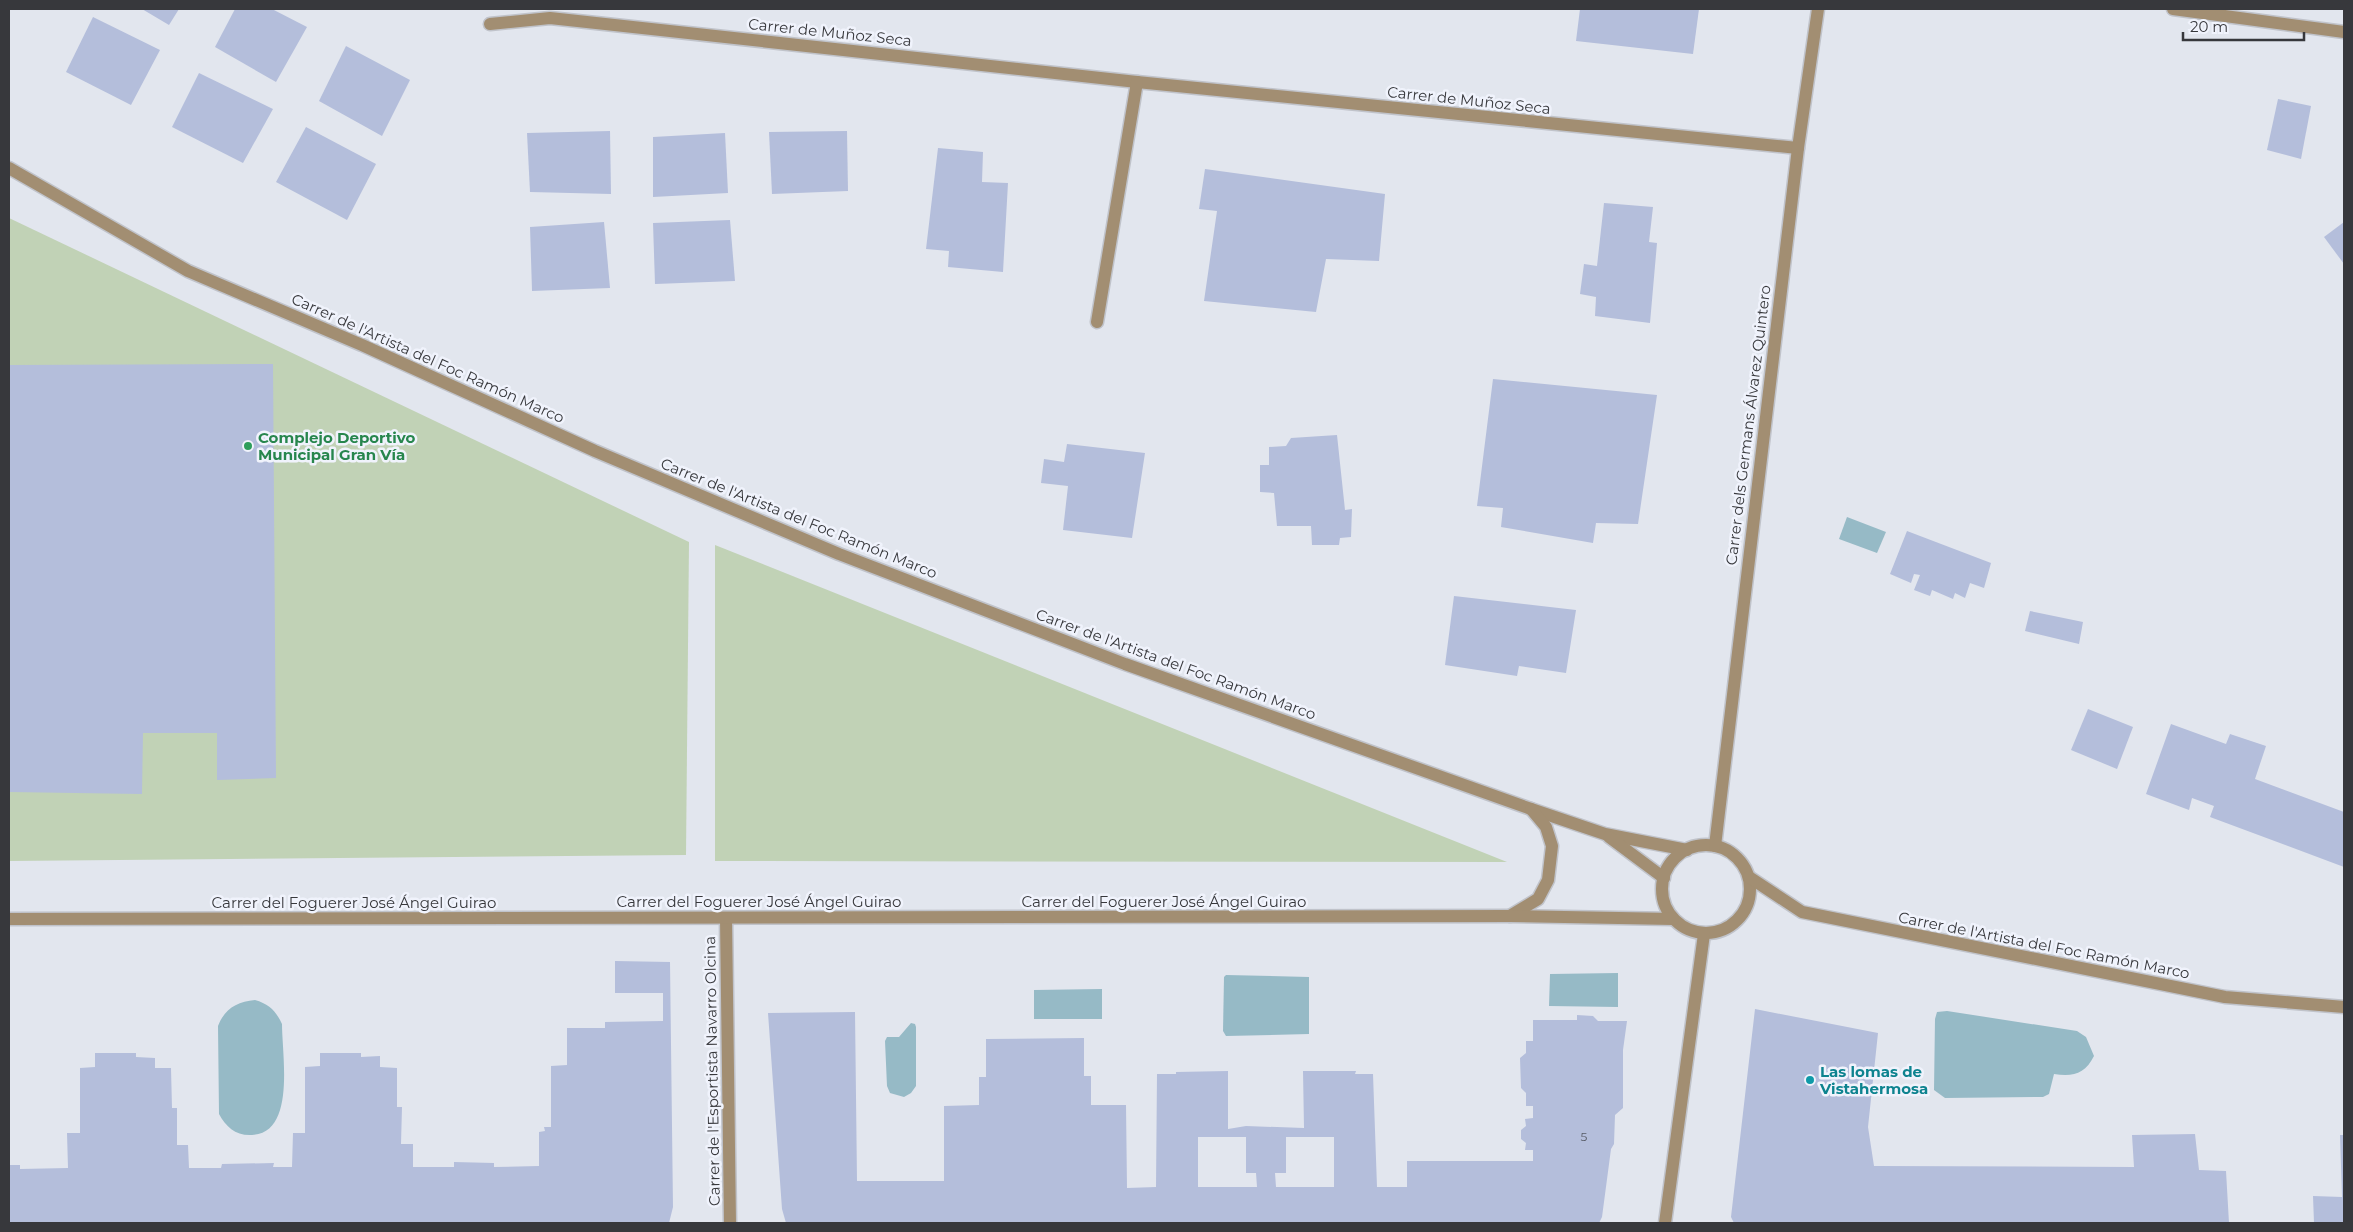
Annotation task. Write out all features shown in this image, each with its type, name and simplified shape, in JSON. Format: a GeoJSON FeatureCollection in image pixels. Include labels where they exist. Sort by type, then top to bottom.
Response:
{"type":"FeatureCollection","features":[{"type":"Feature","properties":{"kind":"street","name":"Carrer dels Germans Álvarez Quintero"},"geometry":{"type":"LineString","coordinates":[[1715,846],[1798,148],[1818,9]]}},
{"type":"Feature","properties":{"kind":"street"},"geometry":{"type":"LineString","coordinates":[[2174,9],[2344,32]]}},
{"type":"Feature","properties":{"kind":"street","name":"Carrer de Muñoz Seca"},"geometry":{"type":"LineString","coordinates":[[490,24],[550,18],[1137,82],[1798,148]]}},
{"type":"Feature","properties":{"kind":"street"},"geometry":{"type":"LineString","coordinates":[[1097,322],[1137,82]]}},
{"type":"Feature","properties":{"kind":"street","name":"Carrer de l'Artista del Foc Ramón Marco"},"geometry":{"type":"LineString","coordinates":[[9,168],[188,270],[596,451],[830,550],[1125,664],[1531,809],[1605,834],[1687,850]]}},
{"type":"Feature","properties":{"kind":"street"},"geometry":{"type":"LineString","coordinates":[[1510,916],[1538,899],[1548,880],[1552,846],[1546,827],[1531,809]]}},
{"type":"Feature","properties":{"kind":"street","name":"Carrer de l'Artista del Foc Ramón Marco"},"geometry":{"type":"LineString","coordinates":[[1605,834],[1664,878]]}},
{"type":"Feature","properties":{"kind":"street"},"geometry":{"type":"LineString","coordinates":[[1701,846],[1715,846],[1730,852],[1742,863],[1749,877],[1750,898],[1741,917],[1725,929],[1704,934],[1682,926],[1673,919],[1666,906],[1663,892],[1664,878],[1672,862],[1687,850],[1701,846]]}},
{"type":"Feature","properties":{"kind":"street","name":"Carrer de l'Artista del Foc Ramón Marco"},"geometry":{"type":"LineString","coordinates":[[1749,877],[1802,912],[2225,997],[2344,1007]]}},
{"type":"Feature","properties":{"kind":"street","name":"Carrer del Foguerer José Ángel Guirao"},"geometry":{"type":"LineString","coordinates":[[9,919],[1510,916],[1673,919]]}},
{"type":"Feature","properties":{"kind":"street","name":"Carrer de l'Esportista Navarro Olcina"},"geometry":{"type":"LineString","coordinates":[[726,918],[730,1223]]}},
{"type":"Feature","properties":{"kind":"street"},"geometry":{"type":"LineString","coordinates":[[1665,1223],[1704,934]]}},
{"type":"Feature","properties":{"kind":"green space","name":"Complejo Deportivo Municipal Gran Vía"},"geometry":{"type":"Polygon","coordinates":[[[9,218],[689,542],[686,855],[9,861],[9,218]]]}},
{"type":"Feature","properties":{"kind":"green space"},"geometry":{"type":"Polygon","coordinates":[[[715,545],[1507,862],[715,861],[715,545]]]}},
{"type":"Feature","properties":{"kind":"water"},"geometry":{"type":"Polygon","coordinates":[[[1847,517],[1886,532],[1877,553],[1839,539],[1847,517]]]}},
{"type":"Feature","properties":{"kind":"water"},"geometry":{"type":"Polygon","coordinates":[[[1618,973],[1618,1007],[1549,1006],[1550,974],[1618,973]]]}},
{"type":"Feature","properties":{"kind":"water"},"geometry":{"type":"Polygon","coordinates":[[[1226,975],[1309,977],[1309,1034],[1226,1036],[1223,1031],[1224,977],[1226,975]]]}},
{"type":"Feature","properties":{"kind":"water"},"geometry":{"type":"Polygon","coordinates":[[[1102,989],[1102,1019],[1034,1019],[1034,990],[1102,989]]]}},
{"type":"Feature","properties":{"kind":"water"},"geometry":{"type":"Polygon","coordinates":[[[255,1000],[272,1009],[282,1024],[284,1090],[281,1107],[275,1121],[266,1131],[246,1135],[232,1130],[219,1114],[218,1026],[224,1015],[232,1007],[243,1002],[255,1000]]]}},
{"type":"Feature","properties":{"kind":"water"},"geometry":{"type":"Polygon","coordinates":[[[1947,1011],[2077,1031],[2086,1037],[2094,1056],[2087,1067],[2078,1073],[2067,1075],[2054,1074],[2049,1094],[2043,1097],[1945,1098],[1934,1090],[1935,1019],[1937,1012],[1947,1011]]]}},
{"type":"Feature","properties":{"kind":"water"},"geometry":{"type":"Polygon","coordinates":[[[911,1023],[915,1024],[916,1027],[916,1086],[911,1093],[904,1097],[890,1093],[887,1086],[885,1041],[887,1037],[899,1037],[911,1023]]]}},
{"type":"Feature","properties":{"kind":"building"},"geometry":{"type":"Polygon","coordinates":[[[142,9],[179,9],[169,25],[142,9]]]}},
{"type":"Feature","properties":{"kind":"building"},"geometry":{"type":"Polygon","coordinates":[[[235,9],[272,9],[307,27],[276,82],[215,47],[235,9]]]}},
{"type":"Feature","properties":{"kind":"building"},"geometry":{"type":"Polygon","coordinates":[[[1580,9],[1699,9],[1693,54],[1576,41],[1580,9]]]}},
{"type":"Feature","properties":{"kind":"building"},"geometry":{"type":"Polygon","coordinates":[[[93,17],[160,50],[131,105],[66,72],[93,17]]]}},
{"type":"Feature","properties":{"kind":"building"},"geometry":{"type":"Polygon","coordinates":[[[346,46],[410,80],[382,136],[319,101],[346,46]]]}},
{"type":"Feature","properties":{"kind":"building"},"geometry":{"type":"Polygon","coordinates":[[[199,73],[273,109],[243,163],[172,127],[199,73]]]}},
{"type":"Feature","properties":{"kind":"building"},"geometry":{"type":"Polygon","coordinates":[[[2278,99],[2311,106],[2301,159],[2267,150],[2278,99]]]}},
{"type":"Feature","properties":{"kind":"building"},"geometry":{"type":"Polygon","coordinates":[[[306,127],[376,164],[347,220],[276,182],[306,127]]]}},
{"type":"Feature","properties":{"kind":"building"},"geometry":{"type":"Polygon","coordinates":[[[610,131],[611,194],[530,192],[527,133],[610,131]]]}},
{"type":"Feature","properties":{"kind":"building"},"geometry":{"type":"Polygon","coordinates":[[[847,131],[848,191],[772,194],[769,132],[847,131]]]}},
{"type":"Feature","properties":{"kind":"building"},"geometry":{"type":"Polygon","coordinates":[[[725,133],[728,193],[653,197],[653,137],[725,133]]]}},
{"type":"Feature","properties":{"kind":"building"},"geometry":{"type":"Polygon","coordinates":[[[938,148],[983,152],[982,182],[1008,183],[1003,272],[948,267],[949,251],[926,249],[938,148]]]}},
{"type":"Feature","properties":{"kind":"building"},"geometry":{"type":"Polygon","coordinates":[[[1205,169],[1385,194],[1379,261],[1326,259],[1316,312],[1204,301],[1217,211],[1199,209],[1205,169]]]}},
{"type":"Feature","properties":{"kind":"building"},"geometry":{"type":"Polygon","coordinates":[[[1604,203],[1653,207],[1649,242],[1657,243],[1650,323],[1595,316],[1596,297],[1580,294],[1584,264],[1597,266],[1604,203]]]}},
{"type":"Feature","properties":{"kind":"building"},"geometry":{"type":"Polygon","coordinates":[[[730,220],[735,281],[655,284],[653,223],[730,220]]]}},
{"type":"Feature","properties":{"kind":"building"},"geometry":{"type":"Polygon","coordinates":[[[604,222],[610,288],[532,291],[530,227],[604,222]]]}},
{"type":"Feature","properties":{"kind":"building"},"geometry":{"type":"Polygon","coordinates":[[[2344,222],[2344,264],[2324,237],[2344,222]]]}},
{"type":"Feature","properties":{"kind":"building"},"geometry":{"type":"Polygon","coordinates":[[[273,364],[276,778],[217,780],[217,733],[143,733],[142,794],[9,792],[9,365],[273,364]]]}},
{"type":"Feature","properties":{"kind":"building"},"geometry":{"type":"Polygon","coordinates":[[[1493,379],[1657,395],[1638,524],[1596,523],[1593,543],[1501,527],[1503,508],[1477,506],[1493,379]]]}},
{"type":"Feature","properties":{"kind":"building"},"geometry":{"type":"Polygon","coordinates":[[[1337,435],[1345,510],[1352,509],[1351,537],[1340,538],[1339,545],[1312,545],[1311,526],[1277,526],[1274,493],[1260,492],[1260,465],[1269,465],[1269,447],[1286,446],[1291,438],[1337,435]]]}},
{"type":"Feature","properties":{"kind":"building"},"geometry":{"type":"Polygon","coordinates":[[[1067,444],[1145,453],[1132,538],[1063,530],[1068,486],[1041,483],[1044,459],[1064,462],[1067,444]]]}},
{"type":"Feature","properties":{"kind":"building"},"geometry":{"type":"Polygon","coordinates":[[[1907,531],[1991,563],[1984,588],[1970,583],[1965,598],[1955,593],[1953,599],[1932,590],[1930,596],[1914,590],[1920,575],[1914,574],[1911,583],[1890,574],[1907,531]]]}},
{"type":"Feature","properties":{"kind":"building"},"geometry":{"type":"Polygon","coordinates":[[[1454,596],[1576,610],[1566,673],[1519,666],[1517,676],[1445,665],[1454,596]]]}},
{"type":"Feature","properties":{"kind":"building"},"geometry":{"type":"Polygon","coordinates":[[[2030,611],[2083,622],[2079,644],[2025,631],[2030,611]]]}},
{"type":"Feature","properties":{"kind":"building"},"geometry":{"type":"Polygon","coordinates":[[[2088,709],[2133,727],[2117,769],[2071,750],[2088,709]]]}},
{"type":"Feature","properties":{"kind":"building"},"geometry":{"type":"Polygon","coordinates":[[[2171,724],[2226,744],[2230,734],[2266,746],[2255,779],[2344,812],[2344,867],[2210,817],[2214,806],[2192,798],[2189,810],[2146,794],[2171,724]]]}},
{"type":"Feature","properties":{"kind":"building"},"geometry":{"type":"Polygon","coordinates":[[[615,961],[670,962],[673,1207],[669,1223],[9,1223],[9,1165],[20,1165],[20,1169],[68,1168],[67,1133],[80,1133],[80,1068],[95,1067],[95,1053],[136,1053],[136,1057],[155,1058],[155,1068],[171,1068],[172,1108],[177,1108],[177,1145],[188,1145],[189,1168],[221,1168],[222,1164],[274,1163],[273,1167],[292,1167],[293,1133],[305,1133],[305,1067],[320,1066],[320,1053],[361,1053],[361,1057],[380,1056],[380,1067],[397,1068],[397,1107],[402,1107],[401,1144],[413,1144],[413,1167],[454,1167],[454,1162],[494,1163],[494,1167],[539,1166],[539,1132],[545,1131],[544,1127],[551,1127],[551,1066],[567,1065],[567,1028],[605,1028],[605,1022],[663,1021],[663,993],[615,993],[615,961]]]}},
{"type":"Feature","properties":{"kind":"building","name":"Las lomas de Vistahermosa"},"geometry":{"type":"Polygon","coordinates":[[[1755,1009],[1878,1033],[1868,1127],[1874,1166],[2134,1167],[2132,1135],[2195,1134],[2199,1170],[2226,1171],[2229,1223],[1734,1223],[1731,1217],[1755,1009]]]}},
{"type":"Feature","properties":{"kind":"building"},"geometry":{"type":"Polygon","coordinates":[[[855,1012],[857,1181],[944,1181],[944,1106],[979,1105],[979,1077],[986,1077],[986,1039],[1084,1038],[1084,1076],[1091,1076],[1091,1105],[1126,1105],[1127,1188],[1156,1187],[1157,1074],[1228,1071],[1228,1129],[1246,1126],[1304,1128],[1303,1071],[1356,1071],[1355,1074],[1373,1074],[1377,1187],[1407,1187],[1407,1161],[1533,1161],[1533,1150],[1525,1150],[1526,1143],[1521,1139],[1521,1130],[1526,1126],[1525,1119],[1533,1118],[1533,1106],[1526,1106],[1526,1093],[1521,1088],[1520,1058],[1526,1053],[1526,1041],[1533,1041],[1533,1020],[1577,1020],[1577,1015],[1593,1016],[1598,1021],[1627,1021],[1623,1050],[1623,1108],[1615,1115],[1614,1144],[1611,1149],[1602,1217],[1599,1223],[786,1223],[782,1209],[768,1013],[855,1012]],[[1198,1137],[1198,1187],[1257,1187],[1256,1173],[1246,1173],[1246,1137],[1198,1137]],[[1286,1137],[1286,1173],[1275,1173],[1276,1187],[1334,1187],[1334,1137],[1286,1137]]]}},
{"type":"Feature","properties":{"kind":"building"},"geometry":{"type":"Polygon","coordinates":[[[2340,1135],[2344,1135],[2344,1223],[2314,1223],[2313,1196],[2342,1197],[2340,1135]]]}},
{"type":"Feature","properties":{"kind":"place","name":"Complejo Deportivo Municipal Gran Vía"},"geometry":{"type":"Point","coordinates":[248,446]}},
{"type":"Feature","properties":{"kind":"place","name":"Las lomas de Vistahermosa"},"geometry":{"type":"Point","coordinates":[1810,1080]}}]}
